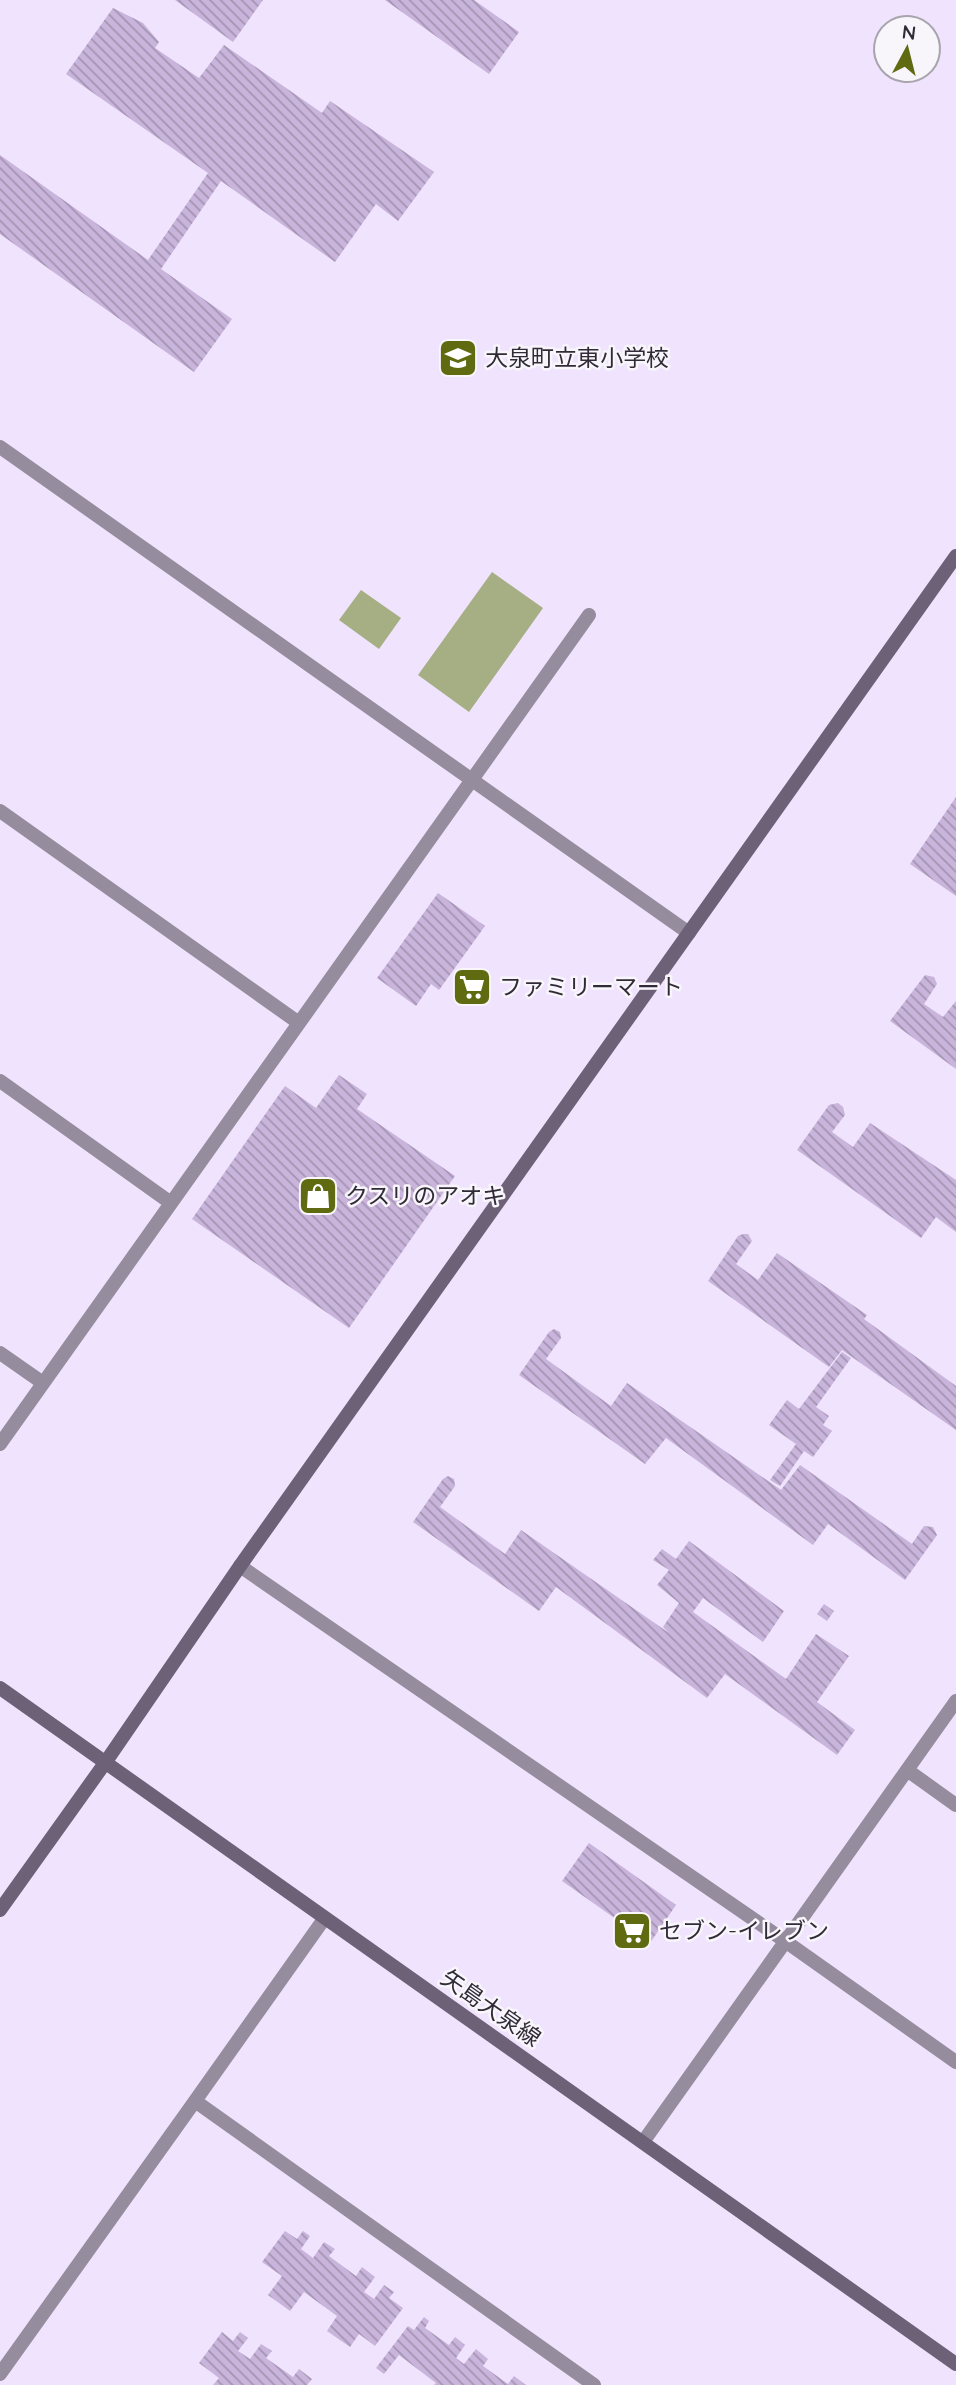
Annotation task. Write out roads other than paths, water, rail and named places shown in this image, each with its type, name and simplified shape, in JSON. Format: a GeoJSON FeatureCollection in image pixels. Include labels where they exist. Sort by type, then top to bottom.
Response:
{"type":"FeatureCollection","features":[{"type":"Feature","properties":{"kind":"street"},"geometry":{"type":"LineString","coordinates":[[0,447],[689,933]]}},
{"type":"Feature","properties":{"kind":"street"},"geometry":{"type":"LineString","coordinates":[[0,1909],[956,556]]}},
{"type":"Feature","properties":{"kind":"street"},"geometry":{"type":"LineString","coordinates":[[0,1444],[589,615]]}},
{"type":"Feature","properties":{"kind":"street"},"geometry":{"type":"LineString","coordinates":[[0,811],[299,1023]]}},
{"type":"Feature","properties":{"kind":"street"},"geometry":{"type":"LineString","coordinates":[[0,1081],[171,1203]]}},
{"type":"Feature","properties":{"kind":"street"},"geometry":{"type":"LineString","coordinates":[[0,1353],[43,1383]]}},
{"type":"Feature","properties":{"kind":"street"},"geometry":{"type":"LineString","coordinates":[[240,1566],[956,2062]]}},
{"type":"Feature","properties":{"kind":"street","name":"矢島大泉線"},"geometry":{"type":"LineString","coordinates":[[0,1688],[956,2364]]}},
{"type":"Feature","properties":{"kind":"street"},"geometry":{"type":"LineString","coordinates":[[643,2142],[956,1701]]}},
{"type":"Feature","properties":{"kind":"street"},"geometry":{"type":"LineString","coordinates":[[907,1770],[956,1805]]}},
{"type":"Feature","properties":{"kind":"street"},"geometry":{"type":"LineString","coordinates":[[0,2374],[324,1919]]}},
{"type":"Feature","properties":{"kind":"street"},"geometry":{"type":"LineString","coordinates":[[195,2101],[594,2385]]}},
{"type":"Feature","properties":{"kind":"place","name":"大泉町立東小学校"},"geometry":{"type":"Point","coordinates":[458,358]}},
{"type":"Feature","properties":{"kind":"place","name":"ファミリーマート"},"geometry":{"type":"Point","coordinates":[472,987]}},
{"type":"Feature","properties":{"kind":"place","name":"クスリのアオキ"},"geometry":{"type":"Point","coordinates":[318,1196]}},
{"type":"Feature","properties":{"kind":"place","name":"セブン-イレブン"},"geometry":{"type":"Point","coordinates":[632,1931]}}]}
